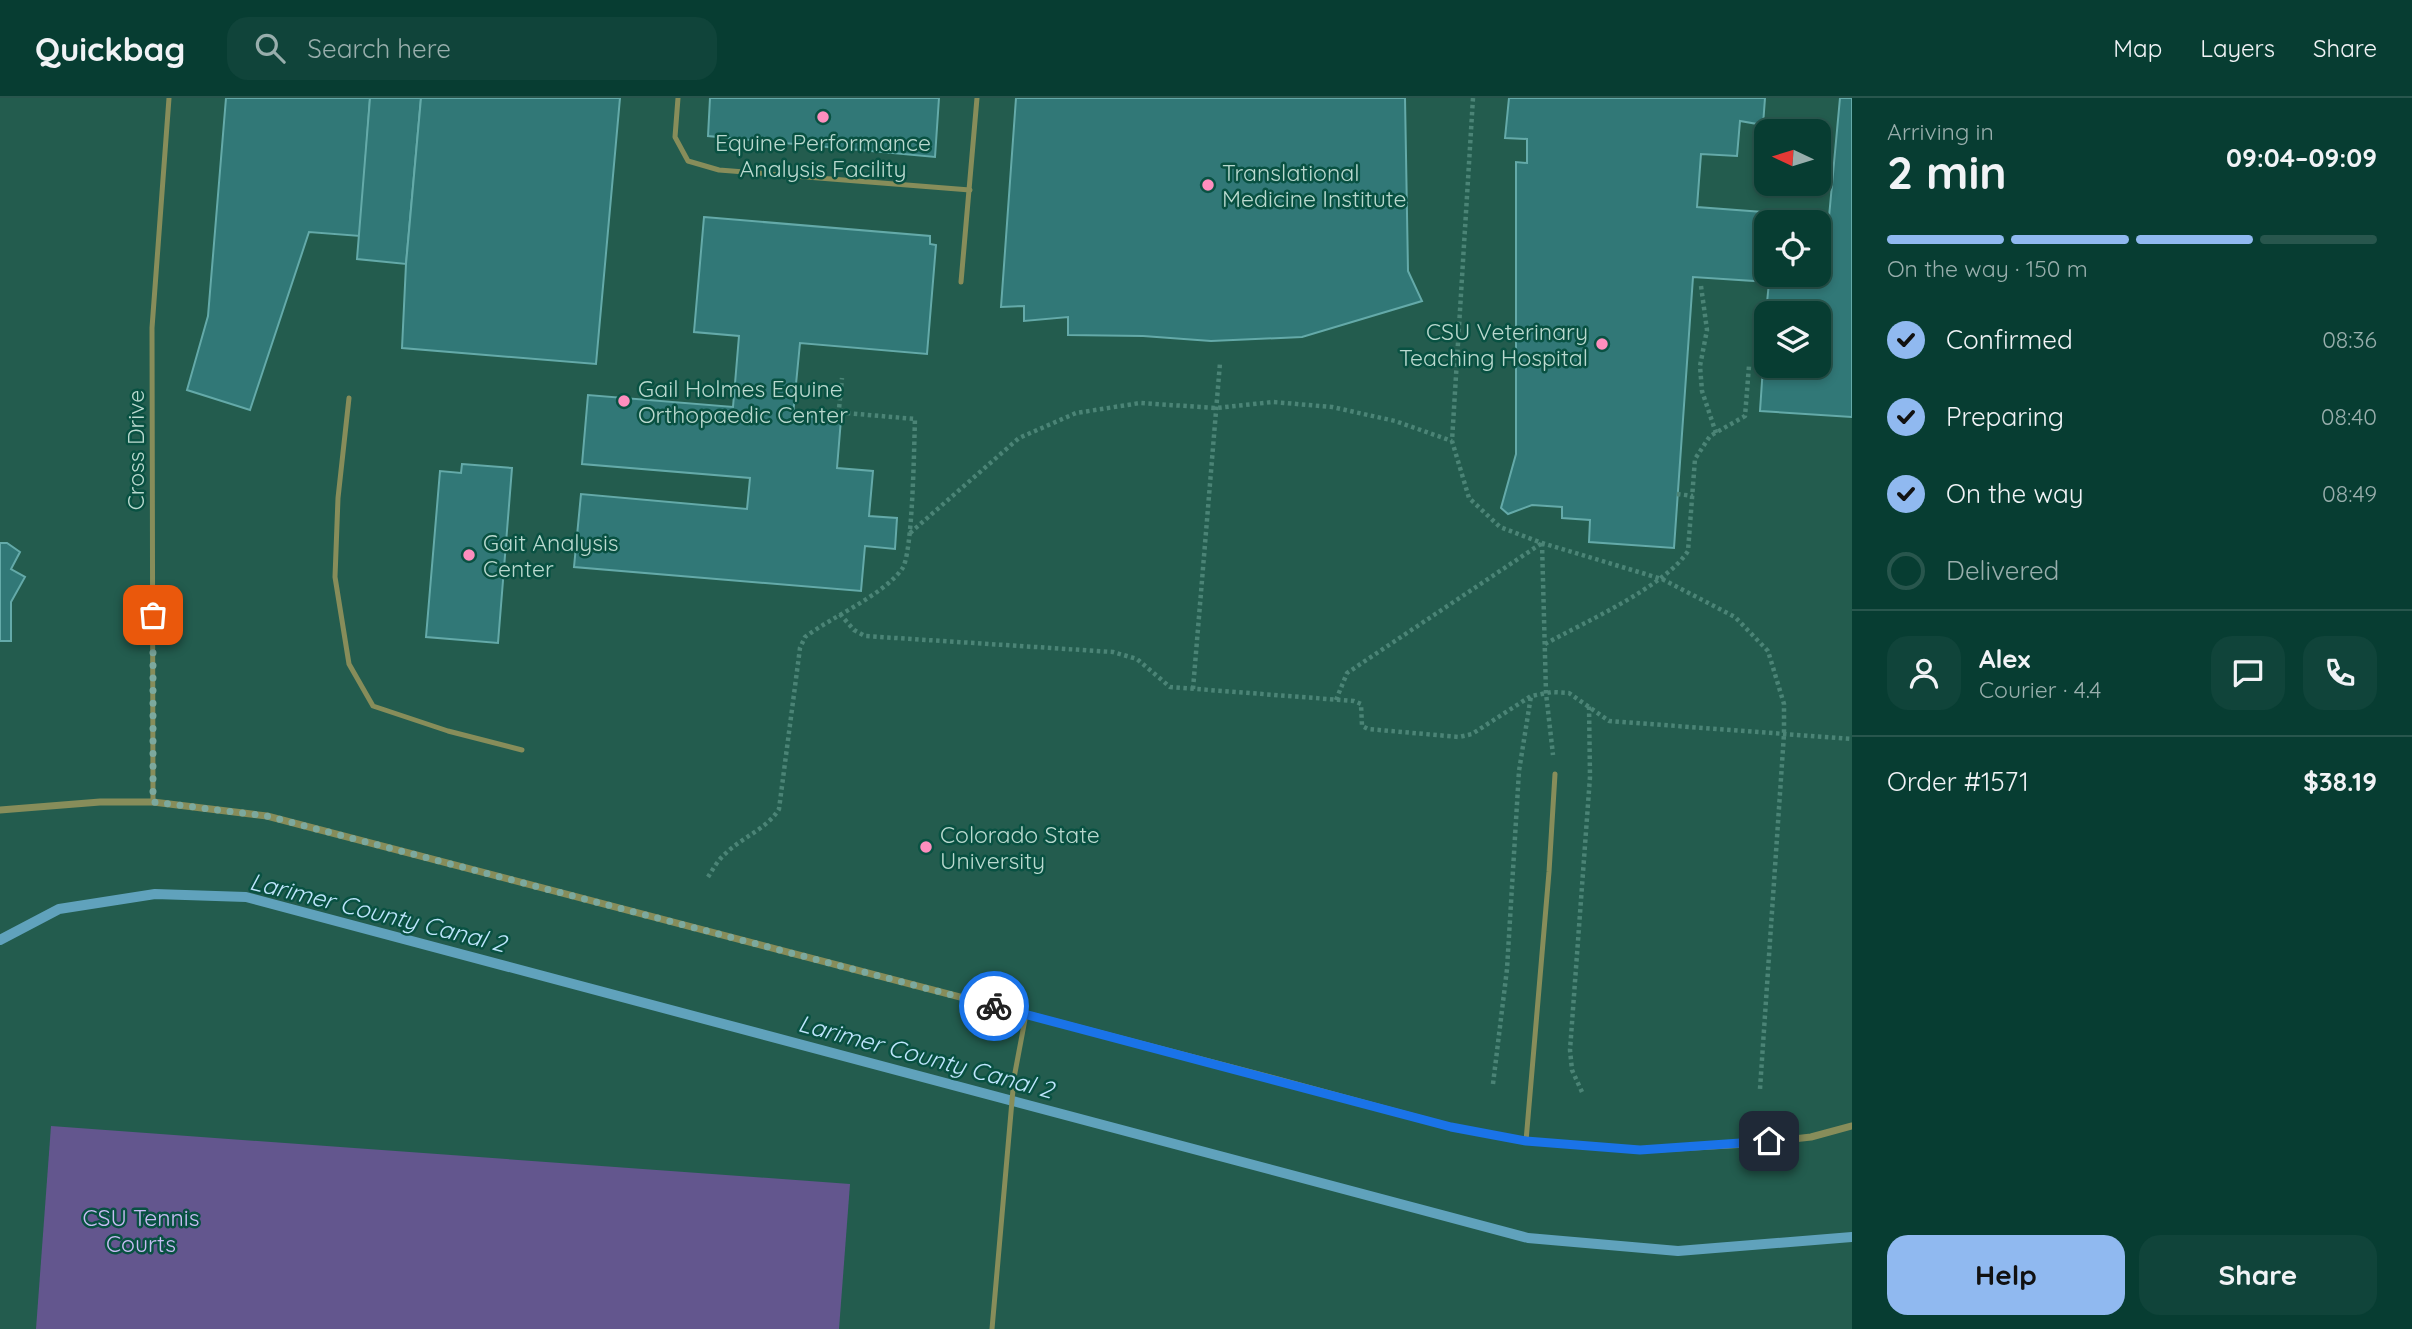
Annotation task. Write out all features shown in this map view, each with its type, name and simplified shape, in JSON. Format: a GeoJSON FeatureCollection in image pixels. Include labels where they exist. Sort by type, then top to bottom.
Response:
{"type":"FeatureCollection","features":[{"type":"Feature","properties":{"kind":"street"},"geometry":{"type":"LineString","coordinates":[[0,810],[100,802],[153,802],[267,816],[1451,1127],[1526,1141],[1640,1150],[1798,1138],[1852,1126]]}},
{"type":"Feature","properties":{"kind":"lane","name":"Cross Drive"},"geometry":{"type":"LineString","coordinates":[[153,802],[152,328],[169,98]]}},
{"type":"Feature","properties":{"kind":"lane"},"geometry":{"type":"LineString","coordinates":[[678,98],[675,137],[688,161],[719,170],[970,190]]}},
{"type":"Feature","properties":{"kind":"lane"},"geometry":{"type":"LineString","coordinates":[[961,282],[976,98]]}},
{"type":"Feature","properties":{"kind":"lane"},"geometry":{"type":"LineString","coordinates":[[349,398],[338,498],[335,576],[349,664],[373,706],[448,731],[522,750]]}},
{"type":"Feature","properties":{"kind":"lane"},"geometry":{"type":"LineString","coordinates":[[1526,1141],[1555,774]]}},
{"type":"Feature","properties":{"kind":"lane"},"geometry":{"type":"LineString","coordinates":[[992,1329],[1014,1078],[1026,1014]]}},
{"type":"Feature","properties":{"kind":"path"},"geometry":{"type":"LineString","coordinates":[[1473,98],[1452,441],[1469,498],[1500,527],[1542,543],[1661,579],[1735,617],[1768,651],[1784,704],[1759,1089]]}},
{"type":"Feature","properties":{"kind":"path"},"geometry":{"type":"LineString","coordinates":[[1700,286],[1707,330],[1700,366],[1702,391],[1716,433]]}},
{"type":"Feature","properties":{"kind":"path"},"geometry":{"type":"LineString","coordinates":[[1193,689],[1220,363]]}},
{"type":"Feature","properties":{"kind":"path"},"geometry":{"type":"LineString","coordinates":[[1545,644],[1661,579],[1681,562],[1688,551],[1695,459],[1710,436],[1745,416],[1749,366]]}},
{"type":"Feature","properties":{"kind":"path"},"geometry":{"type":"LineString","coordinates":[[708,877],[723,855],[772,821],[779,809],[800,648],[805,637],[887,584],[904,567],[909,533],[915,419],[846,413],[839,409],[842,378]]}},
{"type":"Feature","properties":{"kind":"path"},"geometry":{"type":"LineString","coordinates":[[909,533],[1019,438],[1076,413],[1140,403],[1216,408],[1273,402],[1332,407],[1395,421],[1452,441]]}},
{"type":"Feature","properties":{"kind":"path"},"geometry":{"type":"LineString","coordinates":[[1677,494],[1693,496]]}},
{"type":"Feature","properties":{"kind":"path"},"geometry":{"type":"LineString","coordinates":[[1542,543],[1546,693],[1555,774]]}},
{"type":"Feature","properties":{"kind":"path"},"geometry":{"type":"LineString","coordinates":[[1336,700],[1347,673],[1542,543]]}},
{"type":"Feature","properties":{"kind":"path"},"geometry":{"type":"LineString","coordinates":[[840,614],[854,631],[865,636],[1113,652],[1138,659],[1170,687],[1354,701],[1361,704],[1362,726],[1368,729],[1460,737],[1472,734],[1531,696],[1569,693],[1609,721],[1852,739]]}},
{"type":"Feature","properties":{"kind":"path"},"geometry":{"type":"LineString","coordinates":[[1493,1084],[1507,969],[1519,771],[1531,696]]}},
{"type":"Feature","properties":{"kind":"path"},"geometry":{"type":"LineString","coordinates":[[1582,1092],[1572,1070],[1570,1050],[1590,777],[1589,705]]}},
{"type":"Feature","properties":{"kind":"shaded area","name":"Colorado State University"},"geometry":{"type":"Polygon","coordinates":[[[0,98],[1852,98],[1852,1329],[0,1329],[0,98]]]}},
{"type":"Feature","properties":{"kind":"green space","name":"CSU Tennis Courts"},"geometry":{"type":"Polygon","coordinates":[[[51,1126],[850,1184],[839,1329],[36,1329],[51,1126]]]}},
{"type":"Feature","properties":{"kind":"building"},"geometry":{"type":"Polygon","coordinates":[[[226,98],[370,98],[360,236],[309,232],[250,410],[187,390],[208,316],[226,98]]]}},
{"type":"Feature","properties":{"kind":"building"},"geometry":{"type":"Polygon","coordinates":[[[370,98],[421,98],[406,264],[357,259],[370,98]]]}},
{"type":"Feature","properties":{"kind":"building"},"geometry":{"type":"Polygon","coordinates":[[[421,98],[620,98],[596,364],[402,348],[406,264],[421,98]]]}},
{"type":"Feature","properties":{"kind":"building","name":"Equine Performance Analysis Facility"},"geometry":{"type":"Polygon","coordinates":[[[710,98],[939,98],[935,157],[708,136],[710,98]]]}},
{"type":"Feature","properties":{"kind":"building","name":"Translational Medicine Institute"},"geometry":{"type":"Polygon","coordinates":[[[1016,98],[1405,98],[1408,271],[1422,301],[1302,337],[1211,341],[1143,336],[1068,335],[1068,317],[1024,321],[1024,306],[1001,307],[1016,98]]]}},
{"type":"Feature","properties":{"kind":"building","name":"CSU Veterinary Teaching Hospital"},"geometry":{"type":"Polygon","coordinates":[[[1509,98],[1765,98],[1763,119],[1754,119],[1754,123],[1740,121],[1737,156],[1701,154],[1697,207],[1754,211],[1754,281],[1693,277],[1674,548],[1589,542],[1590,520],[1562,518],[1562,507],[1532,505],[1508,514],[1501,508],[1516,454],[1516,162],[1527,163],[1527,139],[1505,138],[1509,98]]]}},
{"type":"Feature","properties":{"kind":"building","name":"CSU Veterinary Teaching Hospital"},"geometry":{"type":"Polygon","coordinates":[[[1840,98],[1852,98],[1852,417],[1760,411],[1762,378],[1831,378],[1831,301],[1767,301],[1769,287],[1831,287],[1830,210],[1840,98]]]}},
{"type":"Feature","properties":{"kind":"building","name":"Gail Holmes Equine Orthopaedic Center"},"geometry":{"type":"Polygon","coordinates":[[[704,217],[930,236],[930,244],[936,245],[927,354],[800,343],[793,415],[841,419],[837,468],[873,471],[869,516],[897,518],[895,549],[865,546],[861,591],[574,567],[581,494],[747,509],[750,478],[582,464],[588,395],[733,407],[739,336],[694,332],[704,217]]]}},
{"type":"Feature","properties":{"kind":"building","name":"Gait Analysis Center"},"geometry":{"type":"Polygon","coordinates":[[[462,464],[512,468],[498,643],[426,637],[440,471],[461,473],[462,464]]]}},
{"type":"Feature","properties":{"kind":"building"},"geometry":{"type":"Polygon","coordinates":[[[0,543],[7,543],[20,552],[11,569],[25,577],[11,602],[11,641],[0,641],[0,543]]]}},
{"type":"Feature","properties":{"kind":"waterway","name":"Larimer County Canal 2"},"geometry":{"type":"LineString","coordinates":[[0,940],[59,909],[155,894],[246,897],[1528,1238],[1678,1251],[1852,1237]]}},
{"type":"Feature","properties":{"kind":"way so far"},"geometry":{"type":"LineString","coordinates":[[153,615],[153,802],[267,816],[994,1006]]}},
{"type":"Feature","properties":{"kind":"place","name":"Equine Performance Analysis Facility"},"geometry":{"type":"Point","coordinates":[823,117]}},
{"type":"Feature","properties":{"kind":"place","name":"Translational Medicine Institute"},"geometry":{"type":"Point","coordinates":[1208,185]}},
{"type":"Feature","properties":{"kind":"place","name":"CSU Veterinary Teaching Hospital"},"geometry":{"type":"Point","coordinates":[1602,344]}},
{"type":"Feature","properties":{"kind":"place","name":"Gail Holmes Equine Orthopaedic Center"},"geometry":{"type":"Point","coordinates":[624,401]}},
{"type":"Feature","properties":{"kind":"place","name":"Gait Analysis Center"},"geometry":{"type":"Point","coordinates":[469,555]}},
{"type":"Feature","properties":{"kind":"place","name":"Colorado State University"},"geometry":{"type":"Point","coordinates":[926,847]}},
{"type":"Feature","properties":{"kind":"route"},"geometry":{"type":"LineString","coordinates":[[994,1006],[1451,1127],[1526,1141],[1640,1150],[1769,1141]]}}]}
